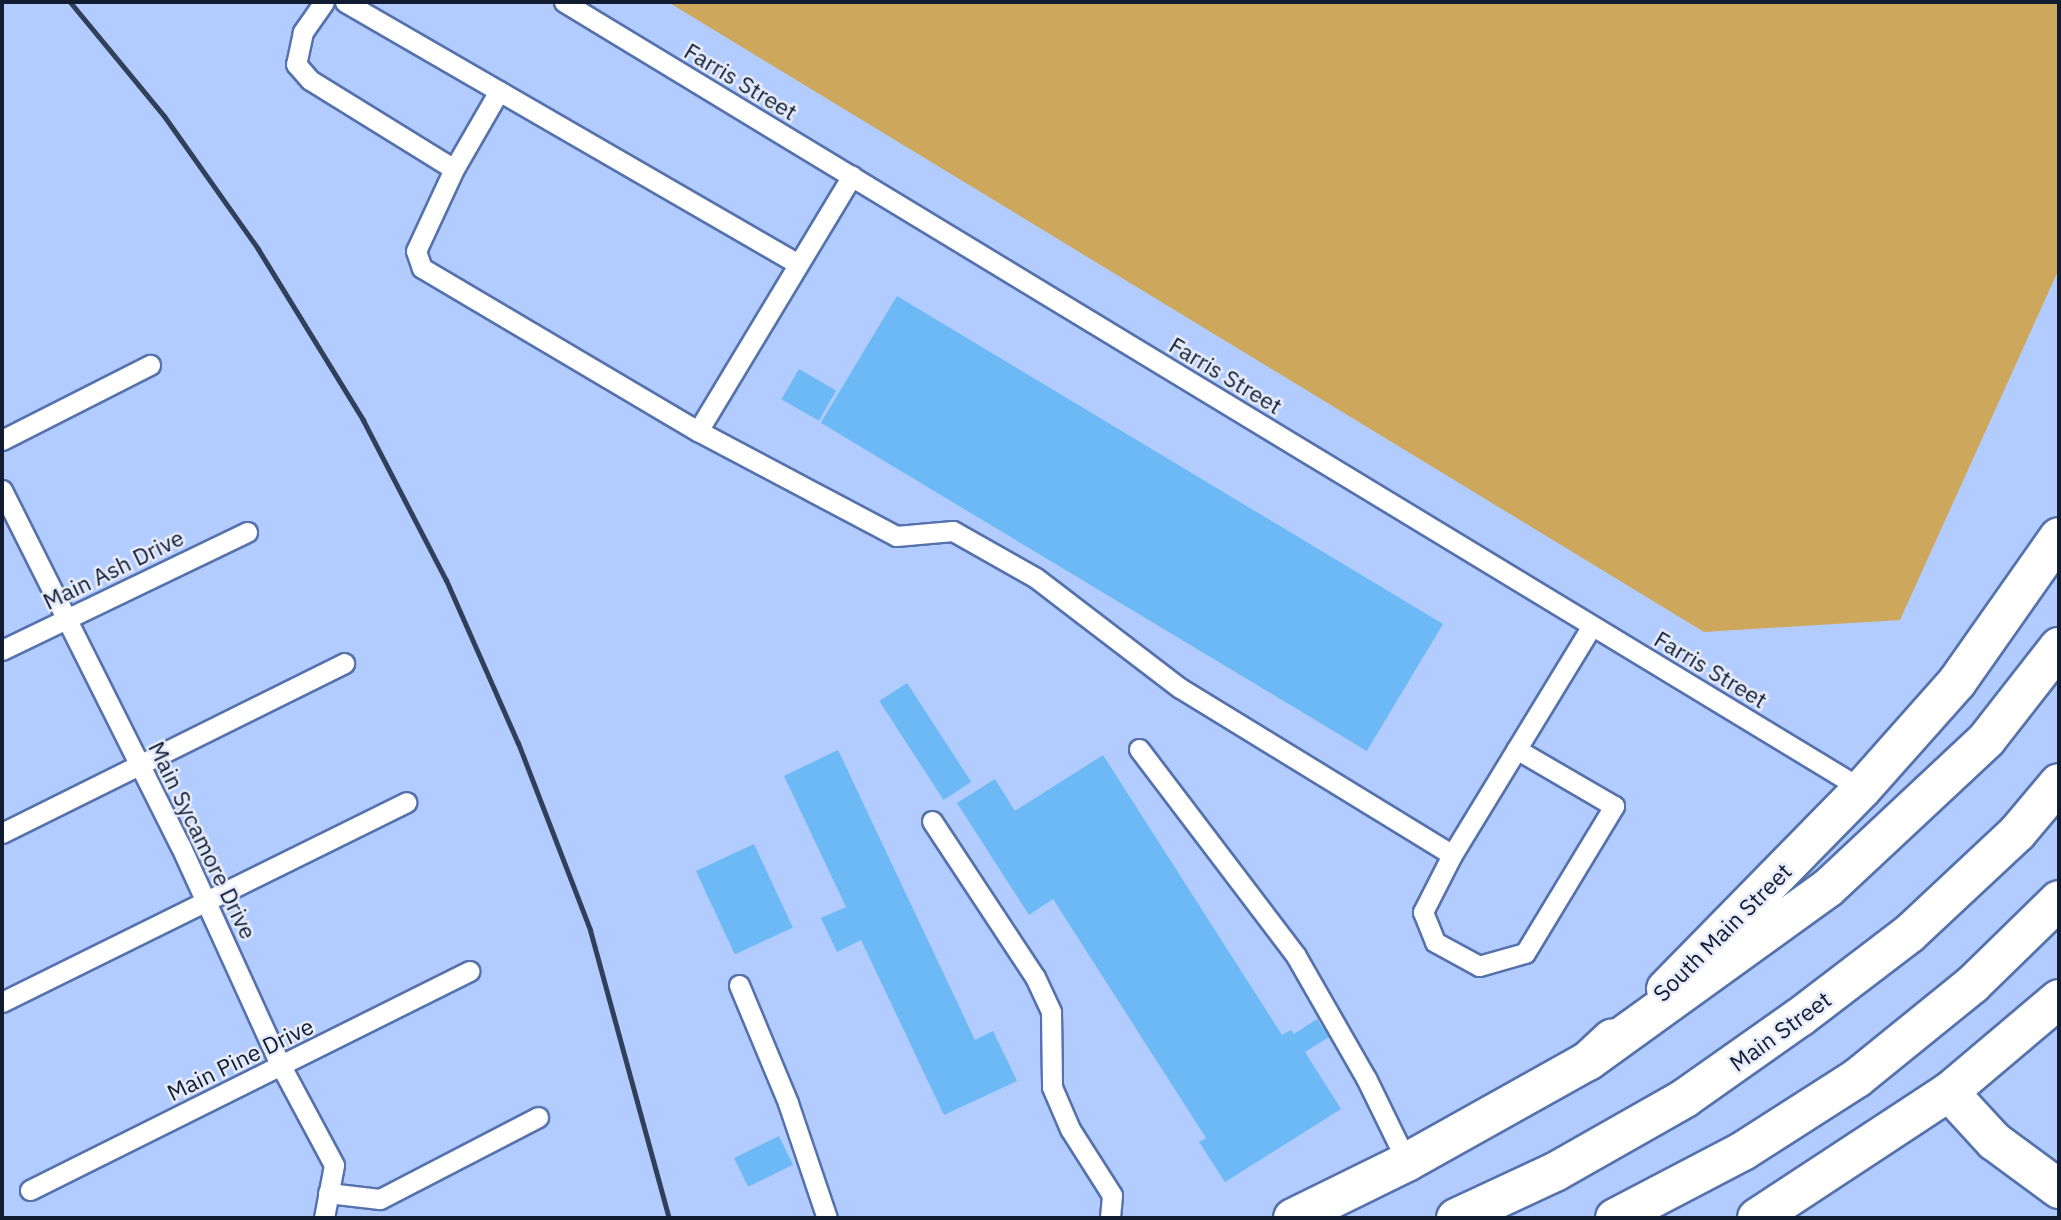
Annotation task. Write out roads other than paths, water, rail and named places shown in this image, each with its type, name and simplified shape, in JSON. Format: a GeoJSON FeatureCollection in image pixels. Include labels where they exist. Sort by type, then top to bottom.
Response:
{"type":"FeatureCollection","features":[{"type":"Feature","properties":{"kind":"main road","name":"South Main Street"},"geometry":{"type":"LineString","coordinates":[[1293,1218],[1407,1163],[1588,1061],[1706,952],[1862,789],[1956,682],[2059,537]]}},
{"type":"Feature","properties":{"kind":"main road"},"geometry":{"type":"LineString","coordinates":[[1588,1061],[1828,888],[1987,739],[2059,647]]}},
{"type":"Feature","properties":{"kind":"main road","name":"Main Street"},"geometry":{"type":"LineString","coordinates":[[1456,1218],[1555,1172],[1685,1098],[1800,1017],[1909,934],[2017,833],[2059,783]]}},
{"type":"Feature","properties":{"kind":"main road"},"geometry":{"type":"LineString","coordinates":[[1615,1218],[1743,1151],[1857,1078],[1973,984],[2059,900]]}},
{"type":"Feature","properties":{"kind":"main road"},"geometry":{"type":"LineString","coordinates":[[1757,1218],[1949,1092],[2059,999]]}},
{"type":"Feature","properties":{"kind":"main road"},"geometry":{"type":"LineString","coordinates":[[1949,1092],[1994,1141],[2059,1189]]}},
{"type":"Feature","properties":{"kind":"lane"},"geometry":{"type":"LineString","coordinates":[[324,2],[303,33],[296,64],[310,80],[454,169]]}},
{"type":"Feature","properties":{"kind":"lane"},"geometry":{"type":"LineString","coordinates":[[345,2],[798,264]]}},
{"type":"Feature","properties":{"kind":"lane","name":"Farris Street"},"geometry":{"type":"LineString","coordinates":[[564,2],[1862,789]]}},
{"type":"Feature","properties":{"kind":"lane"},"geometry":{"type":"LineString","coordinates":[[499,91],[454,169],[416,250],[422,268],[698,431],[896,536],[953,531],[1036,579],[1180,688],[1452,855]]}},
{"type":"Feature","properties":{"kind":"lane"},"geometry":{"type":"LineString","coordinates":[[698,431],[852,176]]}},
{"type":"Feature","properties":{"kind":"lane"},"geometry":{"type":"LineString","coordinates":[[2,440],[150,365]]}},
{"type":"Feature","properties":{"kind":"lane","name":"Main Sycamore Drive"},"geometry":{"type":"LineString","coordinates":[[2,490],[140,764],[281,1066],[334,1165],[324,1218]]}},
{"type":"Feature","properties":{"kind":"lane","name":"Main Ash Drive"},"geometry":{"type":"LineString","coordinates":[[2,650],[247,532]]}},
{"type":"Feature","properties":{"kind":"lane"},"geometry":{"type":"LineString","coordinates":[[1516,749],[1614,806],[1525,953],[1479,966],[1435,942],[1423,912],[1452,855],[1516,749],[1592,626]]}},
{"type":"Feature","properties":{"kind":"lane"},"geometry":{"type":"LineString","coordinates":[[2,833],[344,663]]}},
{"type":"Feature","properties":{"kind":"lane"},"geometry":{"type":"LineString","coordinates":[[1139,749],[1296,956],[1366,1078],[1407,1163]]}},
{"type":"Feature","properties":{"kind":"lane"},"geometry":{"type":"LineString","coordinates":[[2,1002],[406,802]]}},
{"type":"Feature","properties":{"kind":"lane"},"geometry":{"type":"LineString","coordinates":[[932,821],[1041,989],[1051,1012],[1052,1087],[1070,1129],[1112,1195],[1110,1218]]}},
{"type":"Feature","properties":{"kind":"lane","name":"Main Pine Drive"},"geometry":{"type":"LineString","coordinates":[[30,1189],[470,971]]}},
{"type":"Feature","properties":{"kind":"lane"},"geometry":{"type":"LineString","coordinates":[[739,985],[788,1103],[828,1218]]}},
{"type":"Feature","properties":{"kind":"lane"},"geometry":{"type":"LineString","coordinates":[[328,1193],[380,1199],[538,1117]]}},
{"type":"Feature","properties":{"kind":"railway"},"geometry":{"type":"LineString","coordinates":[[70,2],[164,116],[258,249],[363,420],[446,580],[518,743],[590,930],[669,1218]]}}]}
